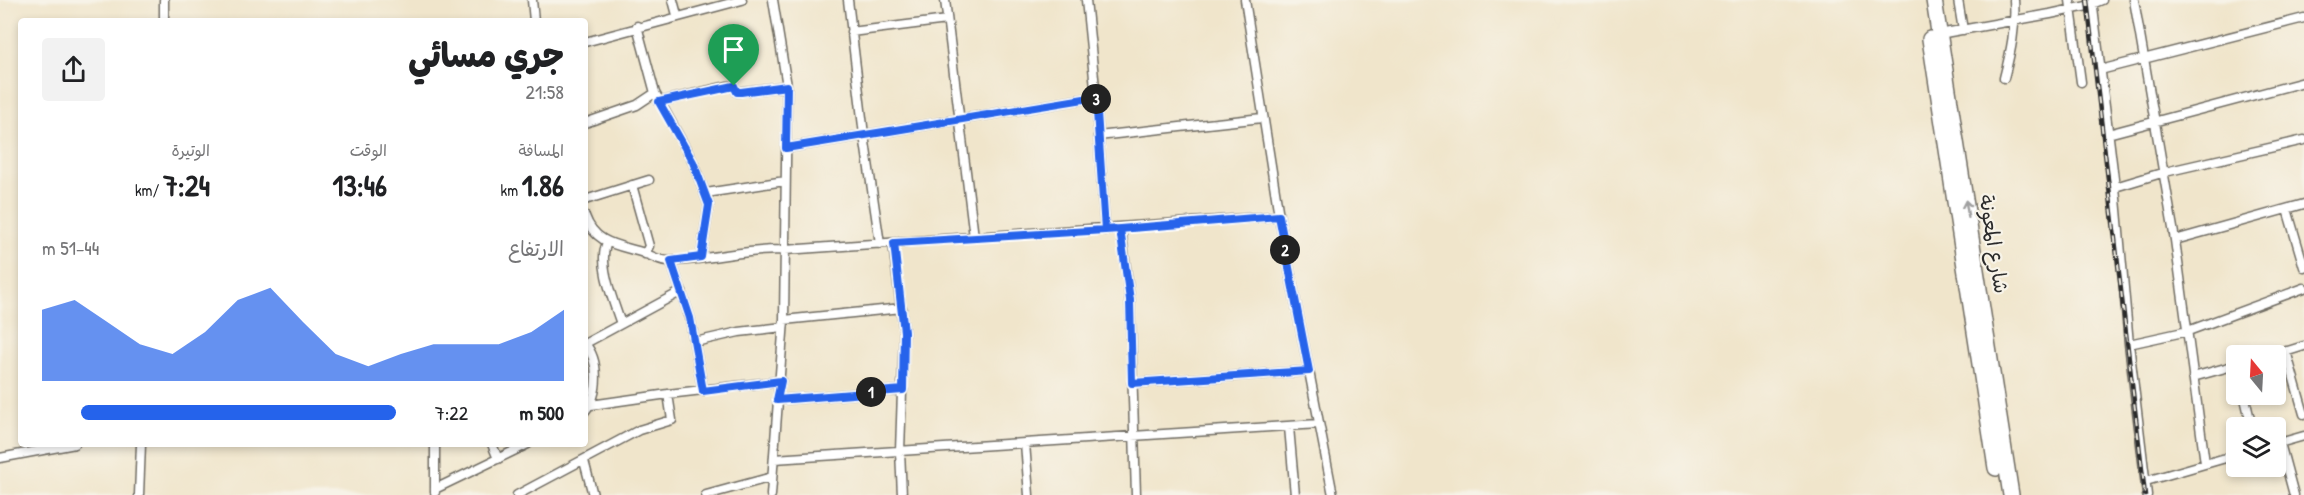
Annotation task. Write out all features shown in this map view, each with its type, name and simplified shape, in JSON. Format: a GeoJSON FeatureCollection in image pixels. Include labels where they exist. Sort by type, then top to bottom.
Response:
{"type":"FeatureCollection","features":[{"type":"Feature","properties":{"kind":"highway","name":"شارع المعونة"},"geometry":{"type":"LineString","coordinates":[[1924,0],[2001,495]]}},
{"type":"Feature","properties":{"kind":"highway","name":"شارع المعونة"},"geometry":{"type":"LineString","coordinates":[[1934,0],[2011,495]]}},
{"type":"Feature","properties":{"kind":"street"},"geometry":{"type":"LineString","coordinates":[[164,0],[164,18]]}},
{"type":"Feature","properties":{"kind":"street"},"geometry":{"type":"LineString","coordinates":[[532,0],[534,18]]}},
{"type":"Feature","properties":{"kind":"street"},"geometry":{"type":"LineString","coordinates":[[673,0],[677,15]]}},
{"type":"Feature","properties":{"kind":"street"},"geometry":{"type":"LineString","coordinates":[[588,41],[677,15],[742,0]]}},
{"type":"Feature","properties":{"kind":"street"},"geometry":{"type":"LineString","coordinates":[[771,495],[777,400],[781,381],[787,86],[773,0]]}},
{"type":"Feature","properties":{"kind":"street"},"geometry":{"type":"LineString","coordinates":[[848,0],[880,243]]}},
{"type":"Feature","properties":{"kind":"street"},"geometry":{"type":"LineString","coordinates":[[945,0],[974,237]]}},
{"type":"Feature","properties":{"kind":"street"},"geometry":{"type":"LineString","coordinates":[[1086,0],[1096,97],[1105,230]]}},
{"type":"Feature","properties":{"kind":"street"},"geometry":{"type":"LineString","coordinates":[[1245,0],[1279,216],[1334,495]]}},
{"type":"Feature","properties":{"kind":"street"},"geometry":{"type":"LineString","coordinates":[[1958,0],[1963,30]]}},
{"type":"Feature","properties":{"kind":"street"},"geometry":{"type":"LineString","coordinates":[[2004,78],[2016,20],[2014,0]]}},
{"type":"Feature","properties":{"kind":"street"},"geometry":{"type":"LineString","coordinates":[[1939,34],[2016,20],[2071,5],[2102,0]]}},
{"type":"Feature","properties":{"kind":"street"},"geometry":{"type":"LineString","coordinates":[[2134,0],[2165,172],[2205,463]]}},
{"type":"Feature","properties":{"kind":"street"},"geometry":{"type":"LineString","coordinates":[[2092,2],[2115,187],[2129,344],[2147,495]]}},
{"type":"Feature","properties":{"kind":"street"},"geometry":{"type":"LineString","coordinates":[[2071,5],[2081,82]]}},
{"type":"Feature","properties":{"kind":"street"},"geometry":{"type":"LineString","coordinates":[[2100,70],[2304,18]]}},
{"type":"Feature","properties":{"kind":"street"},"geometry":{"type":"LineString","coordinates":[[851,32],[947,20]]}},
{"type":"Feature","properties":{"kind":"street"},"geometry":{"type":"LineString","coordinates":[[637,26],[655,93],[684,145],[706,193],[709,215],[701,257]]}},
{"type":"Feature","properties":{"kind":"street"},"geometry":{"type":"LineString","coordinates":[[2108,134],[2304,82]]}},
{"type":"Feature","properties":{"kind":"street"},"geometry":{"type":"LineString","coordinates":[[659,102],[727,86],[734,86],[737,92],[741,92],[787,86]]}},
{"type":"Feature","properties":{"kind":"street"},"geometry":{"type":"LineString","coordinates":[[588,122],[637,105],[655,93]]}},
{"type":"Feature","properties":{"kind":"street"},"geometry":{"type":"LineString","coordinates":[[786,148],[1096,97]]}},
{"type":"Feature","properties":{"kind":"street"},"geometry":{"type":"LineString","coordinates":[[1098,136],[1263,118]]}},
{"type":"Feature","properties":{"kind":"street"},"geometry":{"type":"LineString","coordinates":[[2115,187],[2165,172],[2304,140]]}},
{"type":"Feature","properties":{"kind":"street"},"geometry":{"type":"LineString","coordinates":[[588,199],[650,180]]}},
{"type":"Feature","properties":{"kind":"street"},"geometry":{"type":"LineString","coordinates":[[706,193],[785,181]]}},
{"type":"Feature","properties":{"kind":"street"},"geometry":{"type":"LineString","coordinates":[[632,185],[649,246],[645,254]]}},
{"type":"Feature","properties":{"kind":"street"},"geometry":{"type":"LineString","coordinates":[[2175,240],[2304,204]]}},
{"type":"Feature","properties":{"kind":"street"},"geometry":{"type":"LineString","coordinates":[[2287,209],[2304,267]]}},
{"type":"Feature","properties":{"kind":"street"},"geometry":{"type":"LineString","coordinates":[[588,222],[592,231],[607,243],[645,254],[656,260],[671,261],[754,249],[785,250],[1105,230],[1279,216]]}},
{"type":"Feature","properties":{"kind":"street"},"geometry":{"type":"LineString","coordinates":[[1120,229],[1130,300],[1136,495]]}},
{"type":"Feature","properties":{"kind":"street"},"geometry":{"type":"LineString","coordinates":[[607,243],[603,251],[604,264],[621,324]]}},
{"type":"Feature","properties":{"kind":"street"},"geometry":{"type":"LineString","coordinates":[[894,243],[904,332],[900,451],[902,495]]}},
{"type":"Feature","properties":{"kind":"street"},"geometry":{"type":"LineString","coordinates":[[671,261],[682,291],[695,342],[703,391]]}},
{"type":"Feature","properties":{"kind":"street"},"geometry":{"type":"LineString","coordinates":[[2129,344],[2188,332],[2304,288]]}},
{"type":"Feature","properties":{"kind":"street"},"geometry":{"type":"LineString","coordinates":[[588,342],[682,291]]}},
{"type":"Feature","properties":{"kind":"street"},"geometry":{"type":"LineString","coordinates":[[695,342],[783,323],[902,308]]}},
{"type":"Feature","properties":{"kind":"street"},"geometry":{"type":"LineString","coordinates":[[2304,346],[2286,351],[2304,414]]}},
{"type":"Feature","properties":{"kind":"street"},"geometry":{"type":"LineString","coordinates":[[588,350],[596,367],[588,408],[668,394],[781,381]]}},
{"type":"Feature","properties":{"kind":"street"},"geometry":{"type":"LineString","coordinates":[[2193,377],[2226,369]]}},
{"type":"Feature","properties":{"kind":"street"},"geometry":{"type":"LineString","coordinates":[[1132,383],[1309,371]]}},
{"type":"Feature","properties":{"kind":"street"},"geometry":{"type":"LineString","coordinates":[[777,400],[903,390]]}},
{"type":"Feature","properties":{"kind":"street"},"geometry":{"type":"LineString","coordinates":[[517,495],[639,430],[672,420],[668,394]]}},
{"type":"Feature","properties":{"kind":"street"},"geometry":{"type":"LineString","coordinates":[[774,459],[1319,424]]}},
{"type":"Feature","properties":{"kind":"street"},"geometry":{"type":"LineString","coordinates":[[1289,427],[1295,495]]}},
{"type":"Feature","properties":{"kind":"street"},"geometry":{"type":"LineString","coordinates":[[2286,441],[2304,436]]}},
{"type":"Feature","properties":{"kind":"street"},"geometry":{"type":"LineString","coordinates":[[1025,443],[1029,495]]}},
{"type":"Feature","properties":{"kind":"street"},"geometry":{"type":"LineString","coordinates":[[0,458],[59,447]]}},
{"type":"Feature","properties":{"kind":"street"},"geometry":{"type":"LineString","coordinates":[[139,495],[141,447]]}},
{"type":"Feature","properties":{"kind":"street"},"geometry":{"type":"LineString","coordinates":[[435,447],[435,492],[522,447]]}},
{"type":"Feature","properties":{"kind":"street"},"geometry":{"type":"LineString","coordinates":[[493,447],[498,459]]}},
{"type":"Feature","properties":{"kind":"street"},"geometry":{"type":"LineString","coordinates":[[2146,481],[2226,458]]}},
{"type":"Feature","properties":{"kind":"street"},"geometry":{"type":"LineString","coordinates":[[584,461],[593,495]]}},
{"type":"Feature","properties":{"kind":"street"},"geometry":{"type":"LineString","coordinates":[[2286,469],[2294,495]]}},
{"type":"Feature","properties":{"kind":"street"},"geometry":{"type":"LineString","coordinates":[[706,495],[772,477]]}},
{"type":"Feature","properties":{"kind":"railway"},"geometry":{"type":"LineString","coordinates":[[2087,0],[2145,495]]}},
{"type":"Feature","properties":{"kind":"route"},"geometry":{"type":"LineString","coordinates":[[734,86],[659,102],[693,162],[709,205],[701,257],[671,261],[690,318],[703,391],[781,381],[777,400],[903,390],[904,323],[894,243],[974,237],[1105,230],[1120,229],[1279,216],[1309,371],[1132,383],[1130,300],[1120,229],[1105,230],[1096,97],[786,148],[787,86],[741,92],[737,92],[734,86]]}}]}
